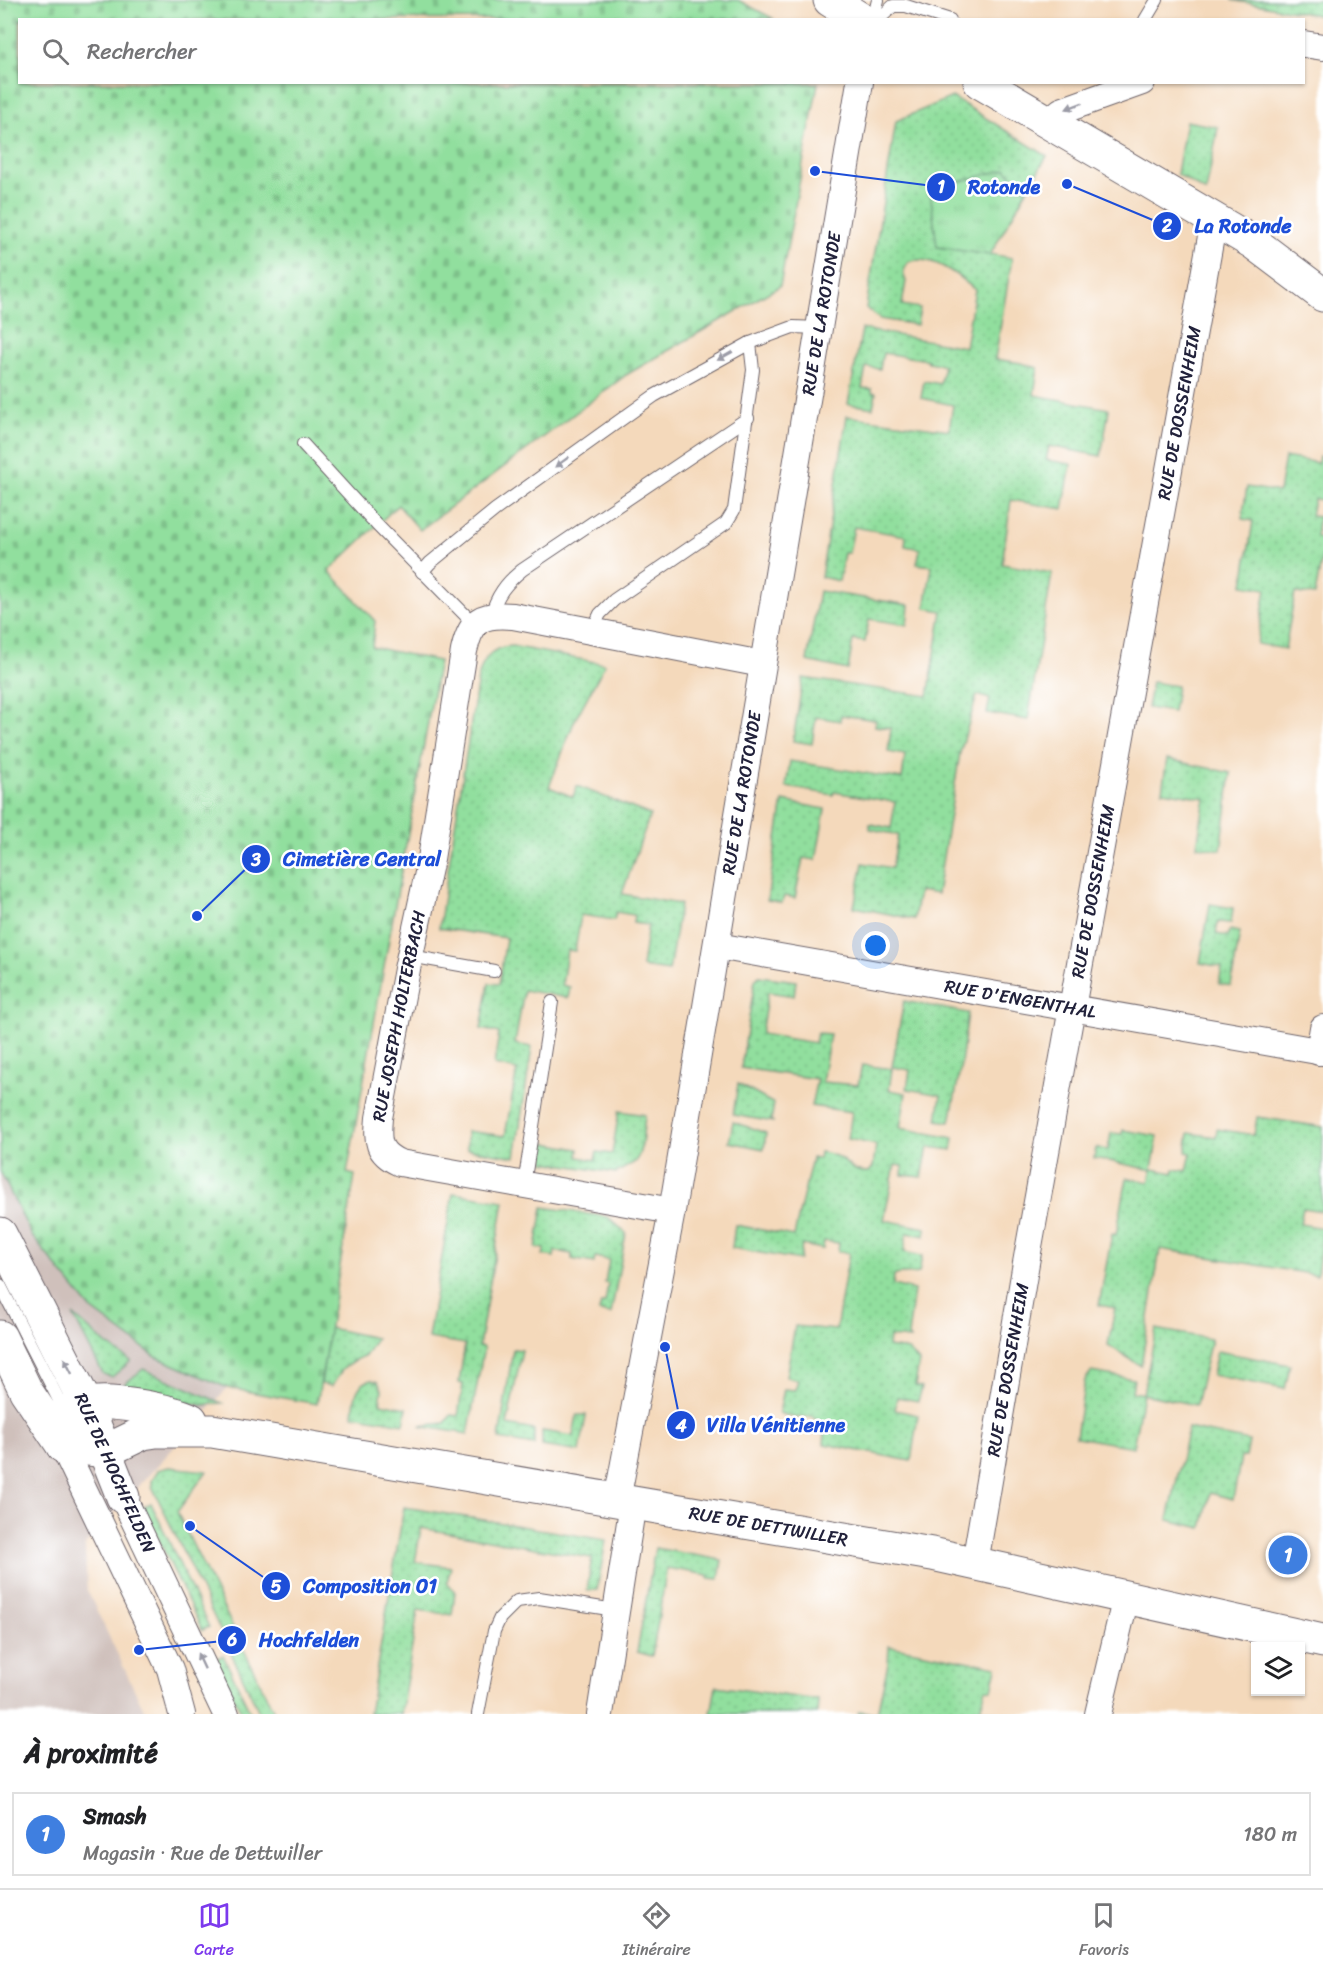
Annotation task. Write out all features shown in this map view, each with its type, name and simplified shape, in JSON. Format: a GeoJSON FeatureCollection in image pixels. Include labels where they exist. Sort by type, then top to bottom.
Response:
{"type":"FeatureCollection","features":[{"type":"Feature","properties":{"kind":"main road"},"geometry":{"type":"LineString","coordinates":[[830,0],[859,18]]}},
{"type":"Feature","properties":{"kind":"main road"},"geometry":{"type":"LineString","coordinates":[[984,84],[1254,243],[1323,295]]}},
{"type":"Feature","properties":{"kind":"main road","name":"RUE DE HOCHFELDEN"},"geometry":{"type":"LineString","coordinates":[[0,1234],[76,1408],[106,1450],[123,1497]]}},
{"type":"Feature","properties":{"kind":"main road","name":"RUE DE HOCHFELDEN"},"geometry":{"type":"LineString","coordinates":[[0,1337],[26,1391],[63,1446]]}},
{"type":"Feature","properties":{"kind":"main road","name":"RUE DE DETTWILLER"},"geometry":{"type":"LineString","coordinates":[[76,1408],[102,1402],[176,1413],[212,1431]]}},
{"type":"Feature","properties":{"kind":"main road"},"geometry":{"type":"LineString","coordinates":[[63,1446],[76,1408]]}},
{"type":"Feature","properties":{"kind":"main road","name":"RUE DE DETTWILLER"},"geometry":{"type":"LineString","coordinates":[[63,1446],[106,1450],[143,1433],[212,1431],[975,1563],[1323,1641]]}},
{"type":"Feature","properties":{"kind":"street"},"geometry":{"type":"LineString","coordinates":[[1305,44],[1323,47]]}},
{"type":"Feature","properties":{"kind":"street","name":"RUE DE LA ROTONDE"},"geometry":{"type":"LineString","coordinates":[[600,1714],[615,1611],[625,1502],[860,84]]}},
{"type":"Feature","properties":{"kind":"street"},"geometry":{"type":"LineString","coordinates":[[1049,121],[1061,111],[1136,84]]}},
{"type":"Feature","properties":{"kind":"street","name":"RUE DE DOSSENHEIM"},"geometry":{"type":"LineString","coordinates":[[975,1563],[1071,1008],[1214,220]]}},
{"type":"Feature","properties":{"kind":"street"},"geometry":{"type":"LineString","coordinates":[[483,620],[513,616],[762,664]]}},
{"type":"Feature","properties":{"kind":"street","name":"RUE JOSEPH HOLTERBACH"},"geometry":{"type":"LineString","coordinates":[[483,620],[467,637],[464,651],[431,859],[379,1118],[377,1135],[381,1148],[388,1157],[400,1163],[672,1211]]}},
{"type":"Feature","properties":{"kind":"street","name":"RUE D'ENGENTHAL"},"geometry":{"type":"LineString","coordinates":[[717,946],[1071,1008],[1322,1044]]}},
{"type":"Feature","properties":{"kind":"street","name":"RUE DE HOCHFELDEN"},"geometry":{"type":"LineString","coordinates":[[63,1446],[170,1669],[182,1714]]}},
{"type":"Feature","properties":{"kind":"street","name":"RUE DE HOCHFELDEN"},"geometry":{"type":"LineString","coordinates":[[123,1497],[226,1714]]}},
{"type":"Feature","properties":{"kind":"street"},"geometry":{"type":"LineString","coordinates":[[1098,1714],[1126,1597]]}},
{"type":"Feature","properties":{"kind":"lane"},"geometry":{"type":"LineString","coordinates":[[874,18],[878,0]]}},
{"type":"Feature","properties":{"kind":"lane"},"geometry":{"type":"LineString","coordinates":[[1146,18],[1157,0]]}},
{"type":"Feature","properties":{"kind":"lane"},"geometry":{"type":"LineString","coordinates":[[880,18],[893,6],[906,6],[944,18]]}},
{"type":"Feature","properties":{"kind":"lane"},"geometry":{"type":"LineString","coordinates":[[422,572],[495,510],[654,396],[750,343],[793,327],[819,328]]}},
{"type":"Feature","properties":{"kind":"lane"},"geometry":{"type":"LineString","coordinates":[[592,631],[600,614],[614,600],[726,523],[734,510],[753,370],[750,343]]}},
{"type":"Feature","properties":{"kind":"lane"},"geometry":{"type":"LineString","coordinates":[[303,444],[422,572],[483,620],[511,579],[522,570],[748,418]]}},
{"type":"Feature","properties":{"kind":"lane"},"geometry":{"type":"LineString","coordinates":[[410,956],[494,971]]}},
{"type":"Feature","properties":{"kind":"lane"},"geometry":{"type":"LineString","coordinates":[[524,1185],[552,1002]]}},
{"type":"Feature","properties":{"kind":"lane"},"geometry":{"type":"LineString","coordinates":[[0,1285],[76,1408]]}},
{"type":"Feature","properties":{"kind":"lane"},"geometry":{"type":"LineString","coordinates":[[478,1714],[494,1631],[500,1618],[517,1601],[539,1598],[615,1611]]}},
{"type":"Feature","properties":{"kind":"lane"},"geometry":{"type":"LineString","coordinates":[[170,1669],[191,1714]]}},
{"type":"Feature","properties":{"kind":"shaded area"},"geometry":{"type":"Polygon","coordinates":[[[0,1171],[32,1236],[156,1357],[228,1388],[85,1545],[87,1590],[146,1714],[0,1714],[0,1171]]]}},
{"type":"Feature","properties":{"kind":"green space"},"geometry":{"type":"Polygon","coordinates":[[[0,0],[738,0],[772,18],[18,18],[18,84],[818,84],[780,286],[626,375],[420,530],[398,505],[329,571],[375,621],[372,647],[439,661],[347,1173],[355,1175],[317,1404],[228,1388],[156,1357],[91,1309],[32,1236],[0,1171],[0,0]]]}},
{"type":"Feature","properties":{"kind":"green space"},"geometry":{"type":"Polygon","coordinates":[[[1231,0],[1323,0],[1323,16],[1231,0]]]}},
{"type":"Feature","properties":{"kind":"green space"},"geometry":{"type":"Polygon","coordinates":[[[952,97],[1047,156],[990,254],[1012,258],[995,359],[1038,368],[1034,395],[1109,409],[1101,456],[1049,446],[1046,460],[1071,464],[1063,509],[1011,500],[1002,564],[1052,573],[1028,720],[987,713],[990,699],[977,695],[960,753],[937,894],[919,891],[914,919],[854,907],[863,863],[892,868],[898,835],[870,829],[870,824],[891,828],[895,802],[786,787],[790,761],[902,779],[905,755],[888,752],[891,728],[875,726],[876,720],[841,715],[840,721],[816,717],[812,744],[793,741],[803,678],[928,696],[942,611],[925,608],[932,566],[917,564],[920,549],[905,546],[906,536],[854,527],[849,553],[844,553],[839,581],[821,577],[847,416],[949,430],[953,405],[921,398],[924,381],[940,384],[944,365],[928,362],[928,360],[883,353],[880,369],[866,367],[862,388],[872,389],[872,392],[876,393],[873,408],[848,404],[862,329],[965,347],[975,290],[961,278],[935,263],[926,260],[908,262],[903,273],[906,281],[902,305],[920,308],[917,325],[880,319],[866,308],[896,121],[952,97]]]}},
{"type":"Feature","properties":{"kind":"green space"},"geometry":{"type":"Polygon","coordinates":[[[1186,121],[1218,127],[1206,192],[1177,174],[1186,121]]]}},
{"type":"Feature","properties":{"kind":"green space"},"geometry":{"type":"Polygon","coordinates":[[[1006,169],[1026,191],[990,255],[937,247],[930,190],[1006,169]]]}},
{"type":"Feature","properties":{"kind":"green space"},"geometry":{"type":"Polygon","coordinates":[[[1319,456],[1323,457],[1323,500],[1314,499],[1311,516],[1319,517],[1316,537],[1323,538],[1323,551],[1315,595],[1295,593],[1285,649],[1257,644],[1266,589],[1243,585],[1253,521],[1242,519],[1247,487],[1279,492],[1285,457],[1318,463],[1319,456]]]}},
{"type":"Feature","properties":{"kind":"green space"},"geometry":{"type":"Polygon","coordinates":[[[819,591],[909,605],[907,625],[869,619],[865,642],[853,640],[848,670],[807,661],[819,591]]]}},
{"type":"Feature","properties":{"kind":"green space"},"geometry":{"type":"Polygon","coordinates":[[[512,646],[605,664],[574,722],[549,787],[573,797],[577,786],[650,815],[622,894],[680,904],[669,971],[642,967],[648,925],[633,923],[634,915],[616,912],[614,920],[581,915],[575,951],[567,950],[562,985],[570,987],[568,998],[524,990],[515,1044],[532,1047],[515,1157],[467,1149],[467,1131],[505,1136],[517,1070],[494,1065],[499,1033],[481,1029],[489,983],[499,984],[506,938],[439,928],[478,678],[482,665],[489,655],[498,649],[512,646]]]}},
{"type":"Feature","properties":{"kind":"green space"},"geometry":{"type":"Polygon","coordinates":[[[1152,682],[1177,686],[1173,712],[1147,708],[1152,682]]]}},
{"type":"Feature","properties":{"kind":"green space"},"geometry":{"type":"Polygon","coordinates":[[[1167,759],[1231,773],[1221,850],[1197,846],[1205,798],[1162,791],[1167,759]]]}},
{"type":"Feature","properties":{"kind":"green space"},"geometry":{"type":"Polygon","coordinates":[[[783,801],[825,809],[816,860],[803,858],[795,898],[784,896],[782,903],[767,900],[783,801]]]}},
{"type":"Feature","properties":{"kind":"green space"},"geometry":{"type":"Polygon","coordinates":[[[1210,904],[1233,908],[1231,923],[1218,922],[1216,934],[1228,936],[1230,930],[1240,932],[1231,986],[1219,984],[1222,967],[1200,963],[1210,904]]]}},
{"type":"Feature","properties":{"kind":"green space"},"geometry":{"type":"Polygon","coordinates":[[[759,976],[796,981],[794,996],[768,992],[761,1034],[815,1043],[817,1033],[830,1034],[822,1082],[858,1085],[862,1065],[892,1069],[889,1090],[906,1093],[900,1128],[954,1138],[952,1150],[928,1147],[922,1177],[902,1175],[903,1166],[895,1165],[884,1220],[926,1228],[925,1236],[907,1233],[904,1252],[922,1256],[919,1273],[894,1276],[893,1285],[914,1290],[908,1336],[910,1339],[889,1337],[888,1347],[909,1350],[919,1362],[915,1386],[922,1388],[918,1401],[897,1397],[895,1410],[918,1415],[911,1461],[824,1444],[825,1434],[820,1432],[818,1422],[812,1416],[795,1418],[779,1413],[784,1389],[795,1390],[798,1380],[786,1377],[795,1326],[836,1330],[849,1253],[838,1251],[839,1243],[824,1241],[823,1249],[802,1245],[800,1260],[732,1248],[735,1225],[794,1236],[812,1158],[819,1159],[820,1152],[830,1154],[855,1170],[869,1172],[873,1167],[876,1145],[848,1139],[852,1112],[811,1106],[817,1079],[741,1068],[755,980],[759,976]]]}},
{"type":"Feature","properties":{"kind":"green space"},"geometry":{"type":"Polygon","coordinates":[[[904,1001],[968,1013],[950,1122],[937,1120],[941,1095],[907,1089],[910,1070],[892,1067],[904,1001]]]}},
{"type":"Feature","properties":{"kind":"green space"},"geometry":{"type":"Polygon","coordinates":[[[738,1084],[774,1104],[771,1121],[774,1122],[733,1115],[738,1084]]]}},
{"type":"Feature","properties":{"kind":"green space"},"geometry":{"type":"Polygon","coordinates":[[[619,1111],[645,1115],[642,1144],[635,1162],[616,1173],[544,1162],[545,1143],[579,1149],[578,1157],[595,1160],[597,1152],[612,1154],[619,1111]]]}},
{"type":"Feature","properties":{"kind":"green space"},"geometry":{"type":"Polygon","coordinates":[[[1257,1117],[1323,1127],[1322,1211],[1303,1208],[1300,1224],[1323,1228],[1317,1275],[1160,1249],[1141,1366],[1108,1345],[1115,1308],[1099,1305],[1112,1234],[1116,1235],[1127,1178],[1149,1182],[1152,1170],[1094,1158],[1096,1148],[1108,1150],[1111,1133],[1122,1134],[1123,1130],[1158,1136],[1152,1169],[1173,1173],[1174,1169],[1187,1171],[1191,1153],[1186,1152],[1189,1133],[1216,1137],[1217,1129],[1254,1135],[1257,1117]]]}},
{"type":"Feature","properties":{"kind":"green space"},"geometry":{"type":"Polygon","coordinates":[[[733,1122],[766,1133],[764,1149],[729,1142],[733,1122]]]}},
{"type":"Feature","properties":{"kind":"green space"},"geometry":{"type":"Polygon","coordinates":[[[453,1193],[504,1201],[479,1346],[484,1347],[468,1434],[419,1426],[445,1423],[451,1415],[458,1416],[463,1384],[459,1383],[465,1344],[428,1338],[453,1193]]]}},
{"type":"Feature","properties":{"kind":"green space"},"geometry":{"type":"Polygon","coordinates":[[[543,1207],[608,1217],[626,1233],[611,1314],[599,1312],[601,1303],[605,1303],[608,1284],[605,1283],[609,1260],[595,1257],[594,1263],[572,1259],[572,1254],[555,1251],[554,1257],[543,1255],[545,1249],[536,1248],[543,1207]]]}},
{"type":"Feature","properties":{"kind":"green space"},"geometry":{"type":"Polygon","coordinates":[[[73,1315],[106,1344],[131,1361],[112,1377],[103,1374],[73,1315]]]}},
{"type":"Feature","properties":{"kind":"green space"},"geometry":{"type":"Polygon","coordinates":[[[329,1328],[376,1338],[366,1355],[353,1361],[342,1370],[332,1386],[321,1384],[329,1328]]]}},
{"type":"Feature","properties":{"kind":"green space"},"geometry":{"type":"Polygon","coordinates":[[[1156,1329],[1211,1339],[1196,1405],[1143,1394],[1156,1329]]]}},
{"type":"Feature","properties":{"kind":"green space"},"geometry":{"type":"Polygon","coordinates":[[[513,1349],[522,1350],[507,1425],[534,1430],[534,1445],[499,1439],[513,1349]]]}},
{"type":"Feature","properties":{"kind":"green space"},"geometry":{"type":"Polygon","coordinates":[[[1217,1351],[1290,1365],[1285,1389],[1212,1375],[1217,1351]]]}},
{"type":"Feature","properties":{"kind":"green space"},"geometry":{"type":"Polygon","coordinates":[[[143,1369],[222,1403],[202,1405],[116,1391],[143,1369]]]}},
{"type":"Feature","properties":{"kind":"green space"},"geometry":{"type":"Polygon","coordinates":[[[1091,1372],[1134,1379],[1132,1392],[1143,1394],[1133,1447],[1076,1437],[1085,1380],[1091,1372]]]}},
{"type":"Feature","properties":{"kind":"green space"},"geometry":{"type":"Polygon","coordinates":[[[371,1380],[378,1382],[382,1390],[380,1403],[407,1408],[404,1424],[353,1415],[358,1389],[371,1380]]]}},
{"type":"Feature","properties":{"kind":"green space"},"geometry":{"type":"Polygon","coordinates":[[[577,1415],[586,1415],[580,1452],[542,1446],[542,1431],[573,1436],[577,1415]]]}},
{"type":"Feature","properties":{"kind":"green space"},"geometry":{"type":"Polygon","coordinates":[[[1188,1428],[1249,1441],[1246,1457],[1241,1457],[1233,1499],[1210,1493],[1202,1528],[1168,1520],[1188,1428]]]}},
{"type":"Feature","properties":{"kind":"green space"},"geometry":{"type":"Polygon","coordinates":[[[169,1467],[207,1471],[177,1512],[275,1714],[260,1714],[152,1486],[158,1470],[169,1467]]]}},
{"type":"Feature","properties":{"kind":"green space"},"geometry":{"type":"Polygon","coordinates":[[[151,1503],[209,1627],[202,1630],[143,1507],[151,1503]]]}},
{"type":"Feature","properties":{"kind":"green space"},"geometry":{"type":"Polygon","coordinates":[[[404,1507],[606,1540],[597,1590],[587,1591],[592,1556],[591,1558],[421,1528],[415,1562],[451,1567],[447,1582],[455,1592],[452,1615],[418,1610],[401,1714],[369,1714],[404,1507]]]}},
{"type":"Feature","properties":{"kind":"green space"},"geometry":{"type":"Polygon","coordinates":[[[655,1548],[722,1560],[719,1579],[667,1568],[652,1656],[637,1652],[655,1548]]]}},
{"type":"Feature","properties":{"kind":"green space"},"geometry":{"type":"Polygon","coordinates":[[[889,1646],[997,1667],[992,1690],[986,1689],[980,1709],[994,1712],[994,1714],[858,1714],[859,1711],[877,1713],[888,1664],[889,1646]]]}},
{"type":"Feature","properties":{"kind":"green space"},"geometry":{"type":"Polygon","coordinates":[[[223,1655],[251,1714],[242,1714],[216,1659],[223,1655]]]}},
{"type":"Feature","properties":{"kind":"green space"},"geometry":{"type":"Polygon","coordinates":[[[716,1686],[818,1700],[817,1714],[711,1714],[716,1686]]]}},
{"type":"Feature","properties":{"kind":"place","name":"Rotonde"},"geometry":{"type":"Point","coordinates":[815,171]}},
{"type":"Feature","properties":{"kind":"place","name":"La Rotonde"},"geometry":{"type":"Point","coordinates":[1067,184]}},
{"type":"Feature","properties":{"kind":"place","name":"Cimetière Central"},"geometry":{"type":"Point","coordinates":[197,916]}},
{"type":"Feature","properties":{"kind":"place","name":"Villa Vénitienne"},"geometry":{"type":"Point","coordinates":[665,1347]}},
{"type":"Feature","properties":{"kind":"place","name":"Composition 01"},"geometry":{"type":"Point","coordinates":[190,1526]}},
{"type":"Feature","properties":{"kind":"place","name":"Smash"},"geometry":{"type":"Point","coordinates":[1288,1555]}},
{"type":"Feature","properties":{"kind":"place","name":"Hochfelden"},"geometry":{"type":"Point","coordinates":[139,1650]}}]}
